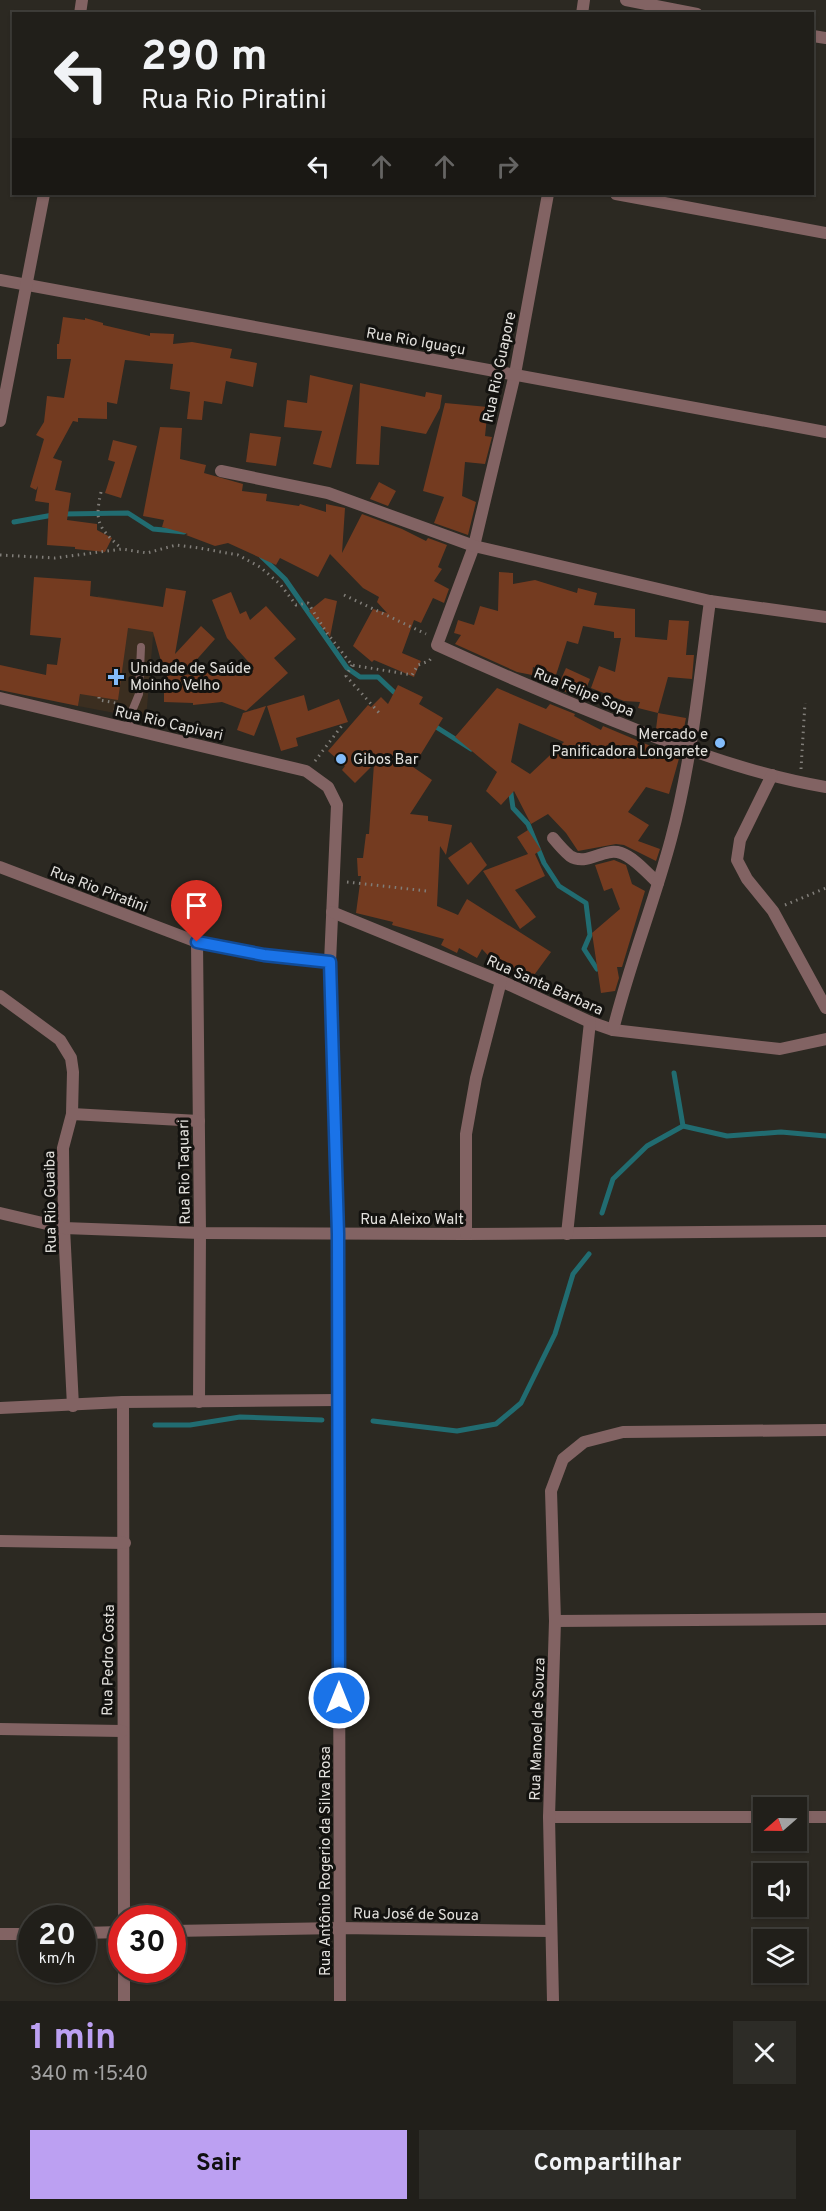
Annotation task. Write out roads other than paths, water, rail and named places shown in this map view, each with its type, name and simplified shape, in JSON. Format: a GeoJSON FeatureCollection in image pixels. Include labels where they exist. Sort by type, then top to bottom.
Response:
{"type":"FeatureCollection","features":[{"type":"Feature","properties":{"kind":"street"},"geometry":{"type":"LineString","coordinates":[[627,0],[687,12]]}},
{"type":"Feature","properties":{"kind":"street"},"geometry":{"type":"LineString","coordinates":[[0,421],[44,195]]}},
{"type":"Feature","properties":{"kind":"street","name":"Rua Rio Guapore"},"geometry":{"type":"LineString","coordinates":[[439,642],[474,546],[515,374],[548,195]]}},
{"type":"Feature","properties":{"kind":"street"},"geometry":{"type":"LineString","coordinates":[[622,195],[826,232]]}},
{"type":"Feature","properties":{"kind":"street","name":"Rua Rio Iguaçu"},"geometry":{"type":"LineString","coordinates":[[0,280],[826,432]]}},
{"type":"Feature","properties":{"kind":"street"},"geometry":{"type":"LineString","coordinates":[[221,471],[327,494],[474,546],[710,601],[826,617]]}},
{"type":"Feature","properties":{"kind":"street"},"geometry":{"type":"LineString","coordinates":[[613,1030],[622,993],[671,837],[690,750],[710,601]]}},
{"type":"Feature","properties":{"kind":"street","name":"Rua Felipe Sopa"},"geometry":{"type":"LineString","coordinates":[[439,642],[550,696],[690,750],[800,783],[826,787]]}},
{"type":"Feature","properties":{"kind":"street","name":"Rua Rio Capivari"},"geometry":{"type":"LineString","coordinates":[[0,698],[306,771],[328,787]]}},
{"type":"Feature","properties":{"kind":"street"},"geometry":{"type":"LineString","coordinates":[[772,775],[740,840],[737,860],[747,879],[773,910],[826,1008]]}},
{"type":"Feature","properties":{"kind":"street","name":"Rua Antônio Rogerio da Silva Rosa"},"geometry":{"type":"LineString","coordinates":[[328,787],[338,805],[330,962],[338,1234],[340,2001]]}},
{"type":"Feature","properties":{"kind":"street"},"geometry":{"type":"LineString","coordinates":[[553,838],[570,855],[579,859],[589,859],[612,851],[622,854],[638,864],[658,883]]}},
{"type":"Feature","properties":{"kind":"street","name":"Rua Rio Piratini"},"geometry":{"type":"LineString","coordinates":[[0,867],[197,942],[264,955],[330,962]]}},
{"type":"Feature","properties":{"kind":"street","name":"Rua Santa Barbara"},"geometry":{"type":"LineString","coordinates":[[332,912],[501,981],[590,1022],[613,1030],[780,1049],[826,1039]]}},
{"type":"Feature","properties":{"kind":"street","name":"Rua Rio Taquari"},"geometry":{"type":"LineString","coordinates":[[197,942],[199,1402]]}},
{"type":"Feature","properties":{"kind":"street"},"geometry":{"type":"LineString","coordinates":[[466,1234],[466,1134],[476,1078],[501,981]]}},
{"type":"Feature","properties":{"kind":"street","name":"Rua Rio Guaiba"},"geometry":{"type":"LineString","coordinates":[[0,996],[60,1040],[71,1058],[72,1114],[63,1148],[64,1228],[73,1406]]}},
{"type":"Feature","properties":{"kind":"street"},"geometry":{"type":"LineString","coordinates":[[567,1234],[590,1022]]}},
{"type":"Feature","properties":{"kind":"street"},"geometry":{"type":"LineString","coordinates":[[72,1114],[199,1121]]}},
{"type":"Feature","properties":{"kind":"street","name":"Rua Aleixo Walt"},"geometry":{"type":"LineString","coordinates":[[0,1213],[64,1228],[200,1233],[567,1234],[826,1231]]}},
{"type":"Feature","properties":{"kind":"street"},"geometry":{"type":"LineString","coordinates":[[0,1408],[123,1402],[338,1400]]}},
{"type":"Feature","properties":{"kind":"street","name":"Rua Pedro Costa"},"geometry":{"type":"LineString","coordinates":[[123,1402],[124,1905]]}},
{"type":"Feature","properties":{"kind":"street","name":"Rua Manoel de Souza"},"geometry":{"type":"LineString","coordinates":[[553,2001],[549,1817],[555,1621],[551,1491],[563,1459],[584,1442],[623,1432],[826,1430]]}},
{"type":"Feature","properties":{"kind":"street"},"geometry":{"type":"LineString","coordinates":[[0,1541],[124,1543]]}},
{"type":"Feature","properties":{"kind":"street"},"geometry":{"type":"LineString","coordinates":[[555,1621],[826,1619]]}},
{"type":"Feature","properties":{"kind":"street"},"geometry":{"type":"LineString","coordinates":[[0,1729],[122,1731]]}},
{"type":"Feature","properties":{"kind":"street"},"geometry":{"type":"LineString","coordinates":[[549,1817],[753,1817]]}},
{"type":"Feature","properties":{"kind":"street"},"geometry":{"type":"LineString","coordinates":[[807,1817],[826,1817]]}},
{"type":"Feature","properties":{"kind":"street","name":"Rua José de Souza"},"geometry":{"type":"LineString","coordinates":[[186,1931],[340,1928],[551,1931]]}},
{"type":"Feature","properties":{"kind":"street"},"geometry":{"type":"LineString","coordinates":[[0,1934],[18,1934]]}},
{"type":"Feature","properties":{"kind":"street"},"geometry":{"type":"LineString","coordinates":[[124,1983],[124,2001]]}},
{"type":"Feature","properties":{"kind":"lane"},"geometry":{"type":"LineString","coordinates":[[129,729],[130,716],[139,694],[141,647]]}},
{"type":"Feature","properties":{"kind":"waterway"},"geometry":{"type":"LineString","coordinates":[[63,514],[128,513],[153,529],[184,532]]}},
{"type":"Feature","properties":{"kind":"waterway"},"geometry":{"type":"LineString","coordinates":[[14,522],[53,515]]}},
{"type":"Feature","properties":{"kind":"waterway"},"geometry":{"type":"LineString","coordinates":[[261,556],[285,579],[347,668],[360,677],[378,677],[398,696]]}},
{"type":"Feature","properties":{"kind":"waterway"},"geometry":{"type":"LineString","coordinates":[[433,725],[471,749]]}},
{"type":"Feature","properties":{"kind":"waterway"},"geometry":{"type":"LineString","coordinates":[[510,787],[513,808],[528,824],[544,863],[559,886],[586,903],[590,935],[584,949],[597,969]]}},
{"type":"Feature","properties":{"kind":"waterway"},"geometry":{"type":"LineString","coordinates":[[674,1073],[683,1126]]}},
{"type":"Feature","properties":{"kind":"waterway"},"geometry":{"type":"LineString","coordinates":[[602,1213],[613,1179],[647,1146],[683,1126],[727,1136],[781,1132],[826,1136]]}},
{"type":"Feature","properties":{"kind":"waterway"},"geometry":{"type":"LineString","coordinates":[[373,1421],[457,1431],[496,1424],[521,1403],[555,1334],[573,1274],[589,1254]]}},
{"type":"Feature","properties":{"kind":"waterway"},"geometry":{"type":"LineString","coordinates":[[155,1425],[190,1425],[240,1417],[322,1420]]}},
{"type":"Feature","properties":{"kind":"place","name":"Unidade de Saúde Moinho Velho"},"geometry":{"type":"Point","coordinates":[116,677]}},
{"type":"Feature","properties":{"kind":"place","name":"Mercado e Panificadora Longarete"},"geometry":{"type":"Point","coordinates":[720,743]}},
{"type":"Feature","properties":{"kind":"place","name":"Gibos Bar"},"geometry":{"type":"Point","coordinates":[341,759]}}]}
